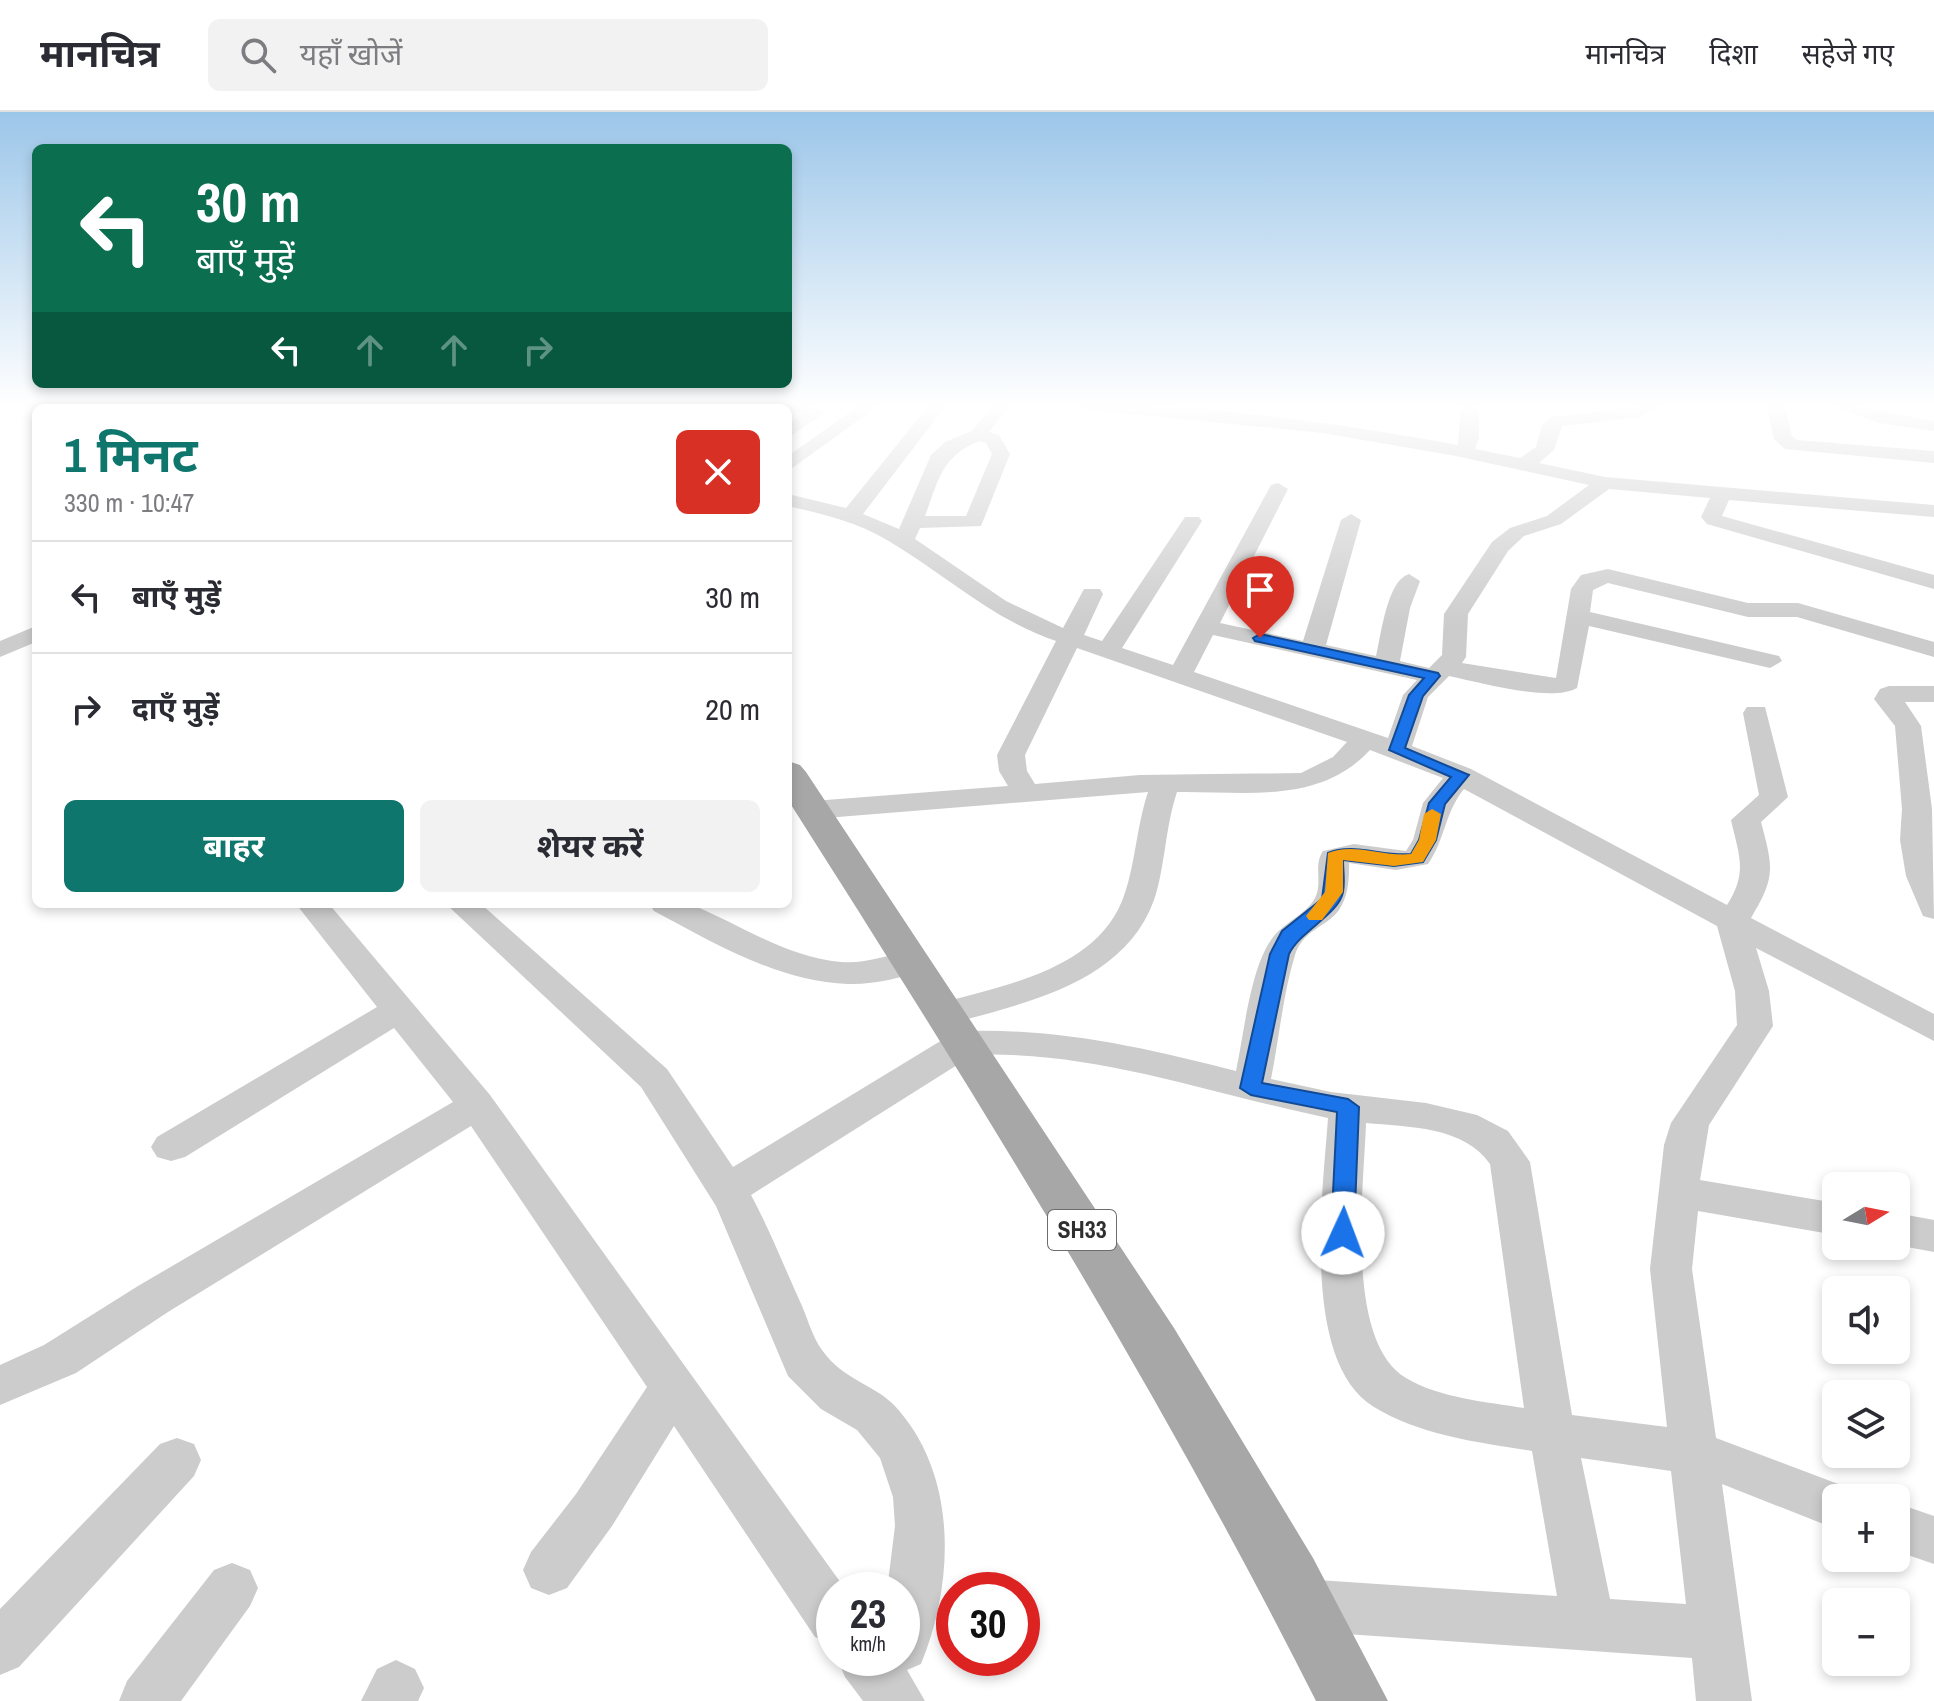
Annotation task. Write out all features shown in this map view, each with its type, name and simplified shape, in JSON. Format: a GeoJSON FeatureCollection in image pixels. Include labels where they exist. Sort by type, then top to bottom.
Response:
{"type":"FeatureCollection","features":[{"type":"Feature","properties":{"kind":"main road","name":"SH33"},"geometry":{"type":"LineString","coordinates":[[800,791],[914,963],[1123,1295],[1303,1605],[1353,1701]]}},
{"type":"Feature","properties":{"kind":"street"},"geometry":{"type":"LineString","coordinates":[[850,517],[881,478]]}},
{"type":"Feature","properties":{"kind":"street"},"geometry":{"type":"LineString","coordinates":[[908,532],[930,478]]}},
{"type":"Feature","properties":{"kind":"street"},"geometry":{"type":"LineString","coordinates":[[792,501],[908,532],[969,524],[978,517],[992,478]]}},
{"type":"Feature","properties":{"kind":"street"},"geometry":{"type":"LineString","coordinates":[[1583,478],[1605,483],[1722,493],[1899,494],[1934,511]]}},
{"type":"Feature","properties":{"kind":"street"},"geometry":{"type":"LineString","coordinates":[[1890,478],[1899,494]]}},
{"type":"Feature","properties":{"kind":"street"},"geometry":{"type":"LineString","coordinates":[[1397,750],[1416,695],[1454,657],[1456,614],[1500,547],[1517,532],[1565,513],[1605,483]]}},
{"type":"Feature","properties":{"kind":"street"},"geometry":{"type":"LineString","coordinates":[[1180,676],[1278,489]]}},
{"type":"Feature","properties":{"kind":"street"},"geometry":{"type":"LineString","coordinates":[[1722,493],[1711,517],[1714,520],[1934,582]]}},
{"type":"Feature","properties":{"kind":"street"},"geometry":{"type":"LineString","coordinates":[[1313,649],[1351,520]]}},
{"type":"Feature","properties":{"kind":"street"},"geometry":{"type":"LineString","coordinates":[[1108,651],[1192,521]]}},
{"type":"Feature","properties":{"kind":"street"},"geometry":{"type":"LineString","coordinates":[[908,532],[999,608],[1070,638],[1397,750],[1461,775],[1934,1029]]}},
{"type":"Feature","properties":{"kind":"street"},"geometry":{"type":"LineString","coordinates":[[1207,627],[1387,665],[1563,686],[1568,683],[1579,598],[1589,580],[1608,576],[1748,610],[1798,610],[1934,650]]}},
{"type":"Feature","properties":{"kind":"street"},"geometry":{"type":"LineString","coordinates":[[1387,665],[1398,608],[1409,581]]}},
{"type":"Feature","properties":{"kind":"street"},"geometry":{"type":"LineString","coordinates":[[1026,793],[1009,762],[1092,594]]}},
{"type":"Feature","properties":{"kind":"street"},"geometry":{"type":"LineString","coordinates":[[1576,616],[1770,661]]}},
{"type":"Feature","properties":{"kind":"street"},"geometry":{"type":"LineString","coordinates":[[0,650],[32,635]]}},
{"type":"Feature","properties":{"kind":"street"},"geometry":{"type":"LineString","coordinates":[[1934,694],[1889,694],[1887,699],[1905,717],[1908,726],[1910,769],[1917,809],[1915,840],[1922,876],[1934,909]]}},
{"type":"Feature","properties":{"kind":"street"},"geometry":{"type":"LineString","coordinates":[[1724,1701],[1691,1453],[1671,1269],[1690,1123],[1755,1026],[1752,991],[1732,923],[1753,889],[1758,869],[1746,820],[1774,797],[1756,713]]}},
{"type":"Feature","properties":{"kind":"street"},"geometry":{"type":"LineString","coordinates":[[800,791],[1026,793],[1166,783],[1306,781],[1343,763],[1365,740]]}},
{"type":"Feature","properties":{"kind":"street"},"geometry":{"type":"LineString","coordinates":[[1251,1088],[1279,954],[1288,935],[1330,901],[1334,892],[1334,857],[1343,853],[1394,861],[1417,858],[1428,840],[1437,803],[1461,775]]}},
{"type":"Feature","properties":{"kind":"street"},"geometry":{"type":"LineString","coordinates":[[727,1190],[955,1028],[1090,962],[1112,944],[1136,905],[1151,831],[1166,783]]}},
{"type":"Feature","properties":{"kind":"street"},"geometry":{"type":"LineString","coordinates":[[315,908],[477,1105],[816,1592]]}},
{"type":"Feature","properties":{"kind":"street"},"geometry":{"type":"LineString","coordinates":[[467,908],[640,1062],[727,1190],[749,1229],[804,1362],[820,1381],[848,1402],[873,1415],[892,1435],[914,1476],[922,1521],[909,1572]]}},
{"type":"Feature","properties":{"kind":"street"},"geometry":{"type":"LineString","coordinates":[[673,908],[724,935],[811,967],[855,973],[914,963]]}},
{"type":"Feature","properties":{"kind":"street"},"geometry":{"type":"LineString","coordinates":[[171,1147],[398,1010]]}},
{"type":"Feature","properties":{"kind":"street"},"geometry":{"type":"LineString","coordinates":[[955,1028],[998,1040],[1076,1049],[1348,1107],[1411,1115],[1482,1132],[1499,1144],[1510,1162],[1552,1430],[1588,1624]]}},
{"type":"Feature","properties":{"kind":"street"},"geometry":{"type":"LineString","coordinates":[[0,1385],[34,1375],[60,1360],[142,1306],[477,1105]]}},
{"type":"Feature","properties":{"kind":"street"},"geometry":{"type":"LineString","coordinates":[[1348,1107],[1341,1264],[1356,1347],[1369,1375],[1384,1390],[1410,1404],[1450,1415],[1691,1453],[1822,1501]]}},
{"type":"Feature","properties":{"kind":"street"},"geometry":{"type":"LineString","coordinates":[[1679,1192],[1822,1217]]}},
{"type":"Feature","properties":{"kind":"street"},"geometry":{"type":"LineString","coordinates":[[1910,1232],[1934,1236]]}},
{"type":"Feature","properties":{"kind":"street"},"geometry":{"type":"LineString","coordinates":[[549,1570],[594,1510],[673,1387]]}},
{"type":"Feature","properties":{"kind":"street"},"geometry":{"type":"LineString","coordinates":[[0,1648],[177,1460]]}},
{"type":"Feature","properties":{"kind":"street"},"geometry":{"type":"LineString","coordinates":[[1910,1532],[1934,1540]]}},
{"type":"Feature","properties":{"kind":"street"},"geometry":{"type":"LineString","coordinates":[[147,1701],[232,1588]]}},
{"type":"Feature","properties":{"kind":"street"},"geometry":{"type":"LineString","coordinates":[[1303,1605],[1715,1633]]}},
{"type":"Feature","properties":{"kind":"slow traffic"},"geometry":{"type":"LineString","coordinates":[[1315,916],[1330,901],[1334,892],[1334,857],[1343,853],[1407,862],[1417,858],[1428,840],[1432,814]]}},
{"type":"Feature","properties":{"kind":"route"},"geometry":{"type":"LineString","coordinates":[[1260,638],[1433,676],[1416,695],[1397,750],[1461,775],[1437,803],[1428,840],[1417,858],[1407,862],[1343,853],[1334,857],[1334,892],[1330,901],[1288,935],[1279,954],[1251,1088],[1348,1107],[1343,1233]]}}]}
